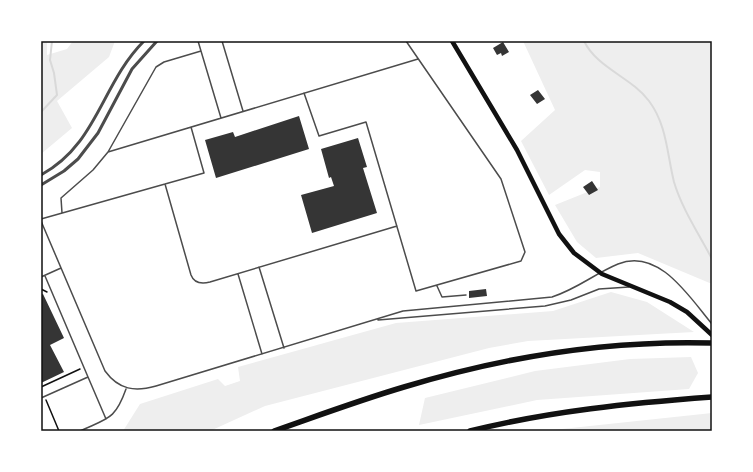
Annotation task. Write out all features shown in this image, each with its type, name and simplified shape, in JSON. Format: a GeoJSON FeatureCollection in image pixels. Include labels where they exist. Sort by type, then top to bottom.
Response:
{"type":"FeatureCollection","features":[{"type":"Feature","properties":{"kind":"highway"},"geometry":{"type":"LineString","coordinates":[[274,431],[403,387],[467,370],[550,353],[634,344],[712,343]]}},
{"type":"Feature","properties":{"kind":"highway"},"geometry":{"type":"LineString","coordinates":[[470,431],[577,410],[712,397]]}},
{"type":"Feature","properties":{"kind":"main road"},"geometry":{"type":"LineString","coordinates":[[452,41],[517,150],[552,220],[567,246],[581,260],[598,271],[670,302],[686,312],[712,335]]}},
{"type":"Feature","properties":{"kind":"street"},"geometry":{"type":"LineString","coordinates":[[41,175],[63,161],[80,143],[126,63],[144,41]]}},
{"type":"Feature","properties":{"kind":"street"},"geometry":{"type":"LineString","coordinates":[[41,185],[64,171],[78,159],[98,133],[132,69],[157,41]]}},
{"type":"Feature","properties":{"kind":"lane"},"geometry":{"type":"LineString","coordinates":[[198,41],[221,118]]}},
{"type":"Feature","properties":{"kind":"lane"},"geometry":{"type":"LineString","coordinates":[[222,41],[243,111]]}},
{"type":"Feature","properties":{"kind":"lane"},"geometry":{"type":"LineString","coordinates":[[304,93],[319,136],[366,122],[416,292],[516,263],[523,259],[525,252],[501,178],[406,41]]}},
{"type":"Feature","properties":{"kind":"lane"},"geometry":{"type":"LineString","coordinates":[[62,213],[60,202],[63,195],[93,170],[108,152],[156,67],[164,62],[201,51]]}},
{"type":"Feature","properties":{"kind":"lane"},"geometry":{"type":"LineString","coordinates":[[108,152],[418,59]]}},
{"type":"Feature","properties":{"kind":"lane"},"geometry":{"type":"LineString","coordinates":[[191,127],[204,173],[41,220],[105,371],[116,383],[126,388],[138,390],[147,389],[403,311],[552,296],[575,288],[618,264],[640,262],[662,270],[675,281],[712,324]]}},
{"type":"Feature","properties":{"kind":"lane"},"geometry":{"type":"LineString","coordinates":[[165,184],[192,278],[198,282],[205,283],[238,274],[397,226]]}},
{"type":"Feature","properties":{"kind":"lane"},"geometry":{"type":"LineString","coordinates":[[259,267],[284,348]]}},
{"type":"Feature","properties":{"kind":"lane"},"geometry":{"type":"LineString","coordinates":[[41,277],[61,268]]}},
{"type":"Feature","properties":{"kind":"lane"},"geometry":{"type":"LineString","coordinates":[[238,274],[262,355]]}},
{"type":"Feature","properties":{"kind":"lane"},"geometry":{"type":"LineString","coordinates":[[45,276],[106,420]]}},
{"type":"Feature","properties":{"kind":"lane"},"geometry":{"type":"LineString","coordinates":[[437,286],[442,297],[466,295]]}},
{"type":"Feature","properties":{"kind":"lane"},"geometry":{"type":"LineString","coordinates":[[376,320],[545,306],[571,300],[599,289],[633,287]]}},
{"type":"Feature","properties":{"kind":"lane"},"geometry":{"type":"LineString","coordinates":[[41,398],[88,377]]}},
{"type":"Feature","properties":{"kind":"lane"},"geometry":{"type":"LineString","coordinates":[[80,431],[106,420],[114,414],[120,405],[126,388]]}},
{"type":"Feature","properties":{"kind":"path"},"geometry":{"type":"LineString","coordinates":[[41,289],[47,293]]}},
{"type":"Feature","properties":{"kind":"path"},"geometry":{"type":"LineString","coordinates":[[41,387],[80,370],[77,363]]}},
{"type":"Feature","properties":{"kind":"path"},"geometry":{"type":"LineString","coordinates":[[44,397],[59,431]]}},
{"type":"Feature","properties":{"kind":"shaded area"},"geometry":{"type":"Polygon","coordinates":[[[41,41],[47,41],[47,55],[67,49],[73,41],[115,41],[109,57],[57,101],[72,128],[41,154],[41,41]]]}},
{"type":"Feature","properties":{"kind":"shaded area"},"geometry":{"type":"Polygon","coordinates":[[[523,41],[712,41],[712,284],[638,253],[596,258],[577,242],[555,205],[600,187],[600,172],[585,170],[549,195],[521,141],[555,110],[523,41]]]}},
{"type":"Feature","properties":{"kind":"shaded area"},"geometry":{"type":"Polygon","coordinates":[[[611,292],[647,302],[694,332],[528,341],[489,348],[265,406],[210,431],[123,431],[140,404],[218,379],[225,386],[240,381],[238,367],[396,323],[553,311],[611,292]]]}},
{"type":"Feature","properties":{"kind":"shaded area"},"geometry":{"type":"Polygon","coordinates":[[[691,357],[698,373],[689,389],[537,400],[419,425],[425,398],[535,371],[630,359],[691,357]]]}},
{"type":"Feature","properties":{"kind":"shaded area"},"geometry":{"type":"Polygon","coordinates":[[[712,413],[712,431],[543,431],[712,413]]]}},
{"type":"Feature","properties":{"kind":"building"},"geometry":{"type":"Polygon","coordinates":[[[503,42],[509,52],[502,56],[501,53],[497,55],[493,48],[503,42]]]}},
{"type":"Feature","properties":{"kind":"building"},"geometry":{"type":"Polygon","coordinates":[[[538,90],[545,99],[537,104],[530,95],[538,90]]]}},
{"type":"Feature","properties":{"kind":"building"},"geometry":{"type":"Polygon","coordinates":[[[299,116],[309,149],[216,178],[205,140],[233,132],[235,137],[299,116]]]}},
{"type":"Feature","properties":{"kind":"building"},"geometry":{"type":"Polygon","coordinates":[[[358,138],[367,167],[363,168],[377,213],[312,233],[301,195],[334,186],[331,177],[329,178],[321,149],[358,138]]]}},
{"type":"Feature","properties":{"kind":"building"},"geometry":{"type":"Polygon","coordinates":[[[592,181],[598,190],[589,195],[583,187],[592,181]]]}},
{"type":"Feature","properties":{"kind":"building"},"geometry":{"type":"Polygon","coordinates":[[[486,289],[487,296],[469,298],[469,291],[486,289]]]}},
{"type":"Feature","properties":{"kind":"building"},"geometry":{"type":"Polygon","coordinates":[[[43,294],[64,338],[50,345],[64,372],[41,383],[41,295],[43,294]]]}},
{"type":"Feature","properties":{"kind":"waterway"},"geometry":{"type":"LineString","coordinates":[[41,112],[57,95],[54,73],[50,60],[52,41]]}},
{"type":"Feature","properties":{"kind":"waterway"},"geometry":{"type":"LineString","coordinates":[[584,41],[597,58],[642,93],[655,110],[660,120],[666,140],[677,192],[686,212],[712,259]]}}]}
